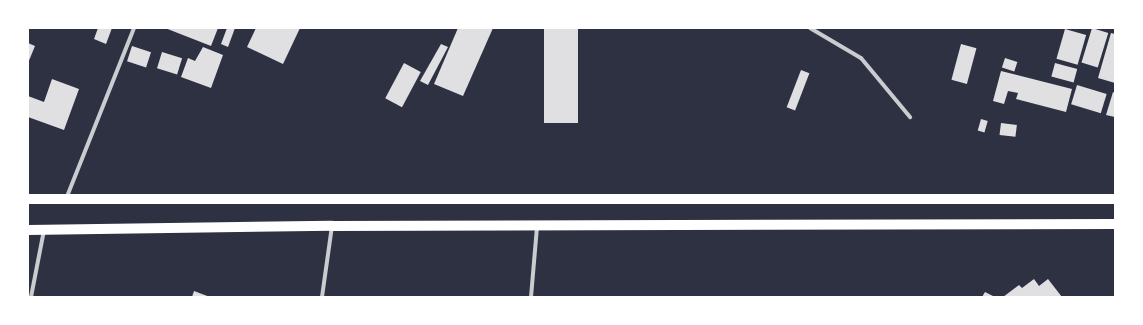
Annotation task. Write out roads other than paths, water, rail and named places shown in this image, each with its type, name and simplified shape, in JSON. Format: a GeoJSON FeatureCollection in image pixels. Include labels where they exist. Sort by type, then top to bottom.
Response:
{"type":"FeatureCollection","features":[{"type":"Feature","properties":{"kind":"main road"},"geometry":{"type":"LineString","coordinates":[[28,199],[1115,199]]}},
{"type":"Feature","properties":{"kind":"main road"},"geometry":{"type":"LineString","coordinates":[[28,230],[332,226],[537,227],[1115,224]]}},
{"type":"Feature","properties":{"kind":"street"},"geometry":{"type":"LineString","coordinates":[[66,198],[134,28]]}},
{"type":"Feature","properties":{"kind":"street"},"geometry":{"type":"LineString","coordinates":[[810,28],[861,58],[910,117]]}},
{"type":"Feature","properties":{"kind":"street"},"geometry":{"type":"LineString","coordinates":[[322,297],[332,226]]}},
{"type":"Feature","properties":{"kind":"street"},"geometry":{"type":"LineString","coordinates":[[531,297],[537,227]]}},
{"type":"Feature","properties":{"kind":"street"},"geometry":{"type":"LineString","coordinates":[[31,297],[44,230]]}}]}
